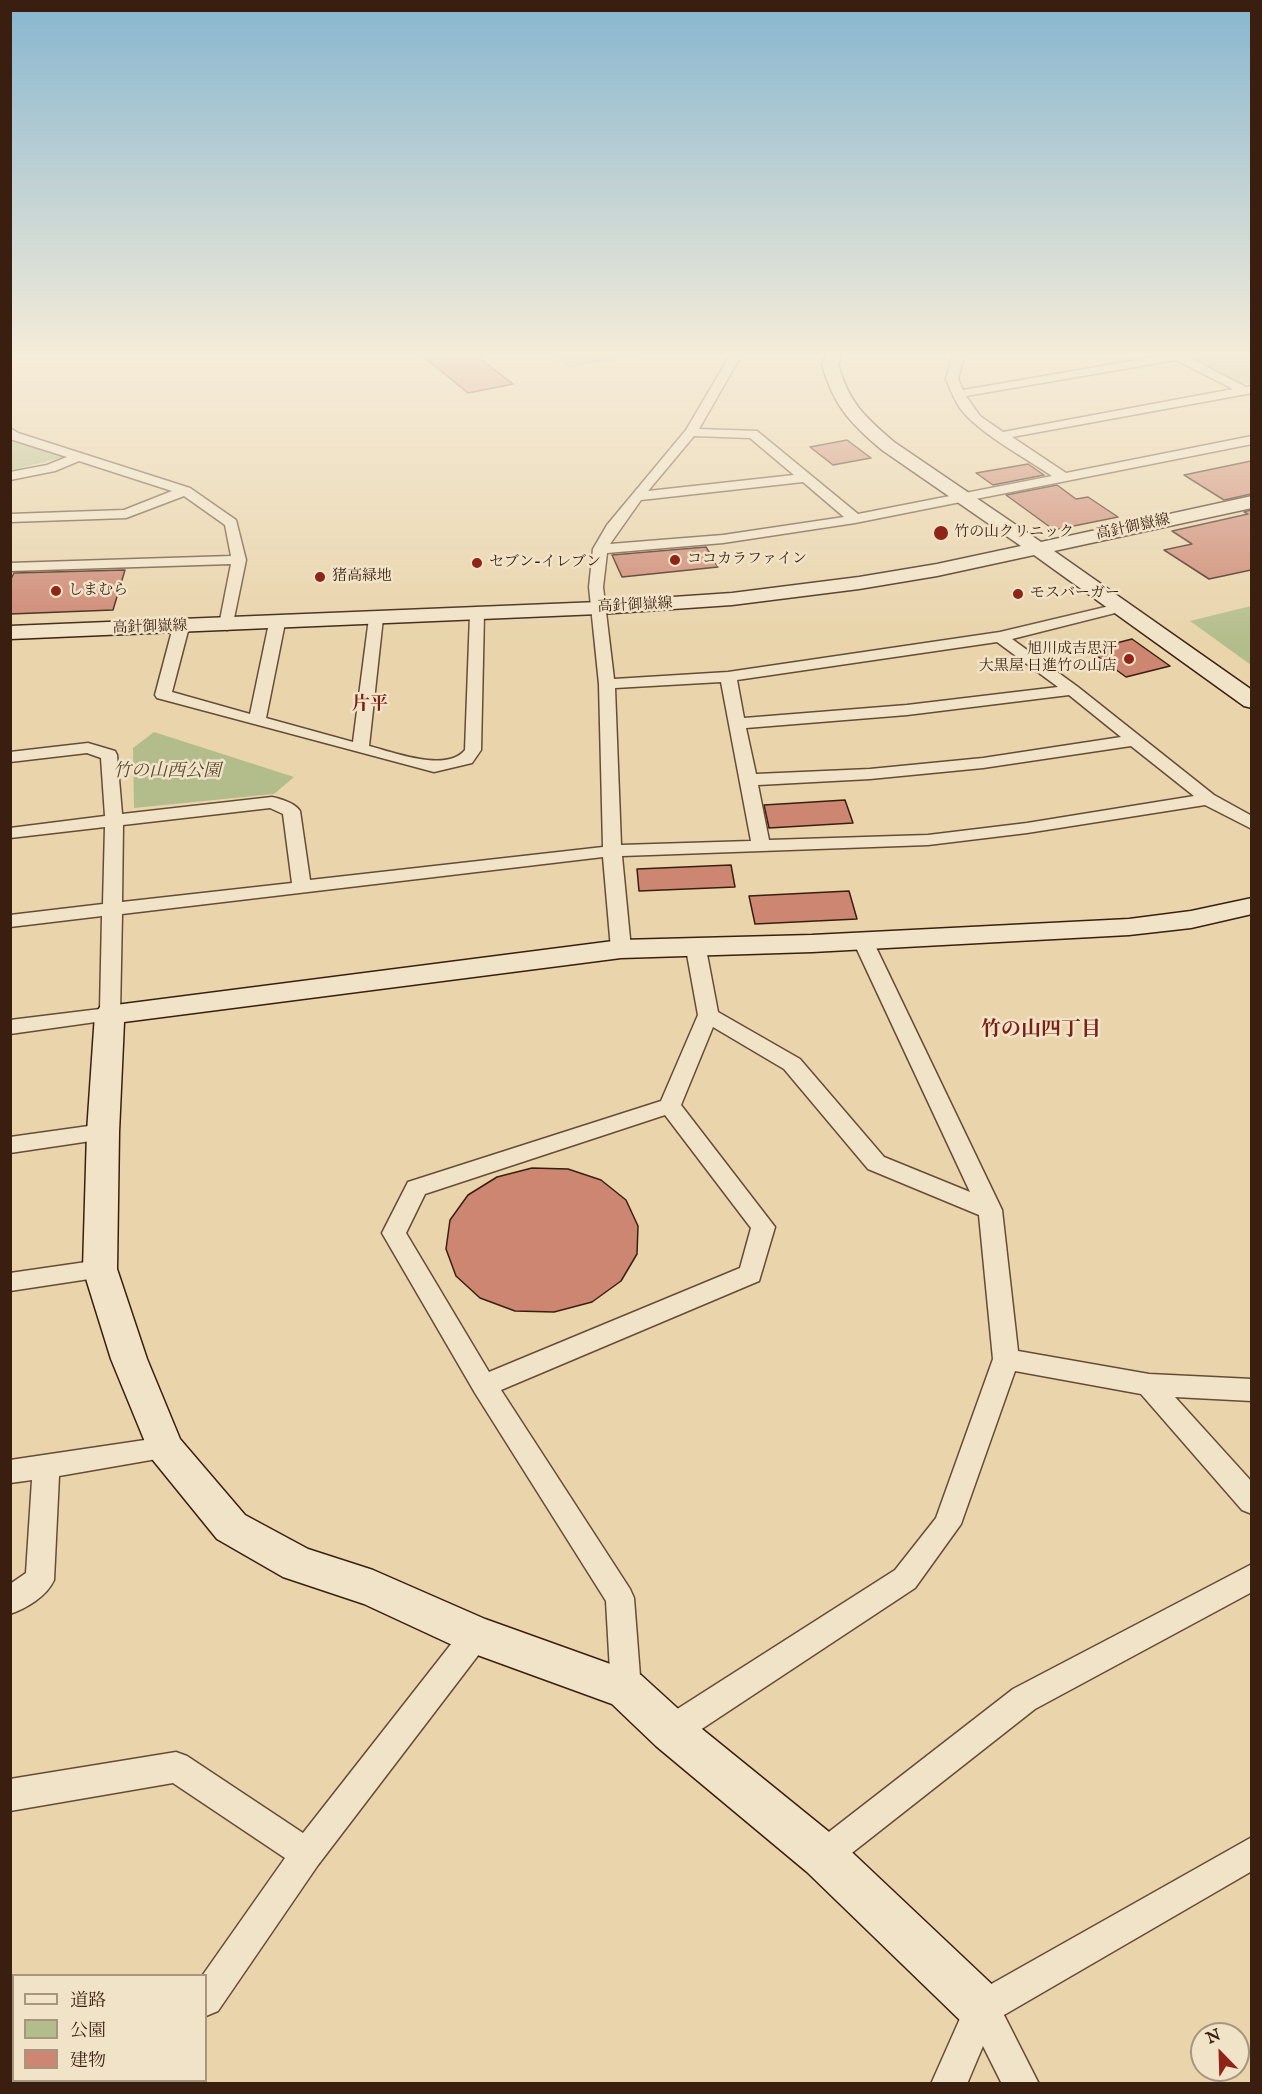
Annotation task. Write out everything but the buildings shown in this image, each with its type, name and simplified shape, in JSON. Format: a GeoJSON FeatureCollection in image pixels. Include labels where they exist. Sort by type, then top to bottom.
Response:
{"type":"FeatureCollection","features":[{"type":"Feature","properties":{"kind":"street"},"geometry":{"type":"LineString","coordinates":[[60,450],[185,491],[231,523],[239,560],[226,625]]}},
{"type":"Feature","properties":{"kind":"street"},"geometry":{"type":"LineString","coordinates":[[621,949],[612,851],[607,684],[596,587],[600,549],[612,528],[676,450]]}},
{"type":"Feature","properties":{"kind":"street"},"geometry":{"type":"LineString","coordinates":[[771,450],[855,519]]}},
{"type":"Feature","properties":{"kind":"street"},"geometry":{"type":"LineString","coordinates":[[894,450],[965,497],[1251,701]]}},
{"type":"Feature","properties":{"kind":"street"},"geometry":{"type":"LineString","coordinates":[[1020,450],[1064,478]]}},
{"type":"Feature","properties":{"kind":"street"},"geometry":{"type":"LineString","coordinates":[[600,549],[723,539],[855,519],[1203,450]]}},
{"type":"Feature","properties":{"kind":"street"},"geometry":{"type":"LineString","coordinates":[[10,476],[50,468],[81,456]]}},
{"type":"Feature","properties":{"kind":"street"},"geometry":{"type":"LineString","coordinates":[[637,496],[804,478]]}},
{"type":"Feature","properties":{"kind":"street"},"geometry":{"type":"LineString","coordinates":[[10,518],[126,514],[185,491]]}},
{"type":"Feature","properties":{"kind":"street","name":"高針御嶽線"},"geometry":{"type":"LineString","coordinates":[[10,633],[477,614],[732,599],[937,570],[1251,502]]}},
{"type":"Feature","properties":{"kind":"street"},"geometry":{"type":"LineString","coordinates":[[10,567],[239,560]]}},
{"type":"Feature","properties":{"kind":"street"},"geometry":{"type":"LineString","coordinates":[[607,684],[728,677],[1000,637],[1118,608]]}},
{"type":"Feature","properties":{"kind":"street"},"geometry":{"type":"LineString","coordinates":[[181,627],[163,695],[434,767],[466,759],[473,750],[477,614]]}},
{"type":"Feature","properties":{"kind":"street"},"geometry":{"type":"LineString","coordinates":[[360,749],[376,618]]}},
{"type":"Feature","properties":{"kind":"street"},"geometry":{"type":"LineString","coordinates":[[257,720],[278,623]]}},
{"type":"Feature","properties":{"kind":"street"},"geometry":{"type":"LineString","coordinates":[[1000,637],[1072,690],[1208,799],[1251,824]]}},
{"type":"Feature","properties":{"kind":"street"},"geometry":{"type":"LineString","coordinates":[[728,677],[761,846]]}},
{"type":"Feature","properties":{"kind":"street"},"geometry":{"type":"LineString","coordinates":[[736,724],[907,710],[1072,690]]}},
{"type":"Feature","properties":{"kind":"street"},"geometry":{"type":"LineString","coordinates":[[747,780],[870,774],[983,763],[1135,740]]}},
{"type":"Feature","properties":{"kind":"street"},"geometry":{"type":"LineString","coordinates":[[10,757],[88,748],[109,755],[114,821],[113,909],[103,1132],[100,1269],[129,1359],[165,1448],[231,1527],[297,1564],[373,1589],[476,1635],[626,1689],[671,1731],[823,1856],[981,2008],[1020,2084]]}},
{"type":"Feature","properties":{"kind":"street"},"geometry":{"type":"LineString","coordinates":[[10,921],[612,851],[928,840],[1028,828],[1208,799]]}},
{"type":"Feature","properties":{"kind":"street"},"geometry":{"type":"LineString","coordinates":[[10,833],[272,802],[291,811],[302,886]]}},
{"type":"Feature","properties":{"kind":"street"},"geometry":{"type":"LineString","coordinates":[[10,1028],[621,949],[696,949],[863,942],[1140,925],[1219,916],[1251,906]]}},
{"type":"Feature","properties":{"kind":"street"},"geometry":{"type":"LineString","coordinates":[[671,1731],[905,1579],[947,1524],[1006,1359],[990,1210],[863,942]]}},
{"type":"Feature","properties":{"kind":"street"},"geometry":{"type":"LineString","coordinates":[[626,1689],[620,1598],[484,1386],[394,1233],[416,1188],[670,1106],[708,1015],[696,949]]}},
{"type":"Feature","properties":{"kind":"street"},"geometry":{"type":"LineString","coordinates":[[708,1015],[792,1064],[876,1163],[990,1210]]}},
{"type":"Feature","properties":{"kind":"street"},"geometry":{"type":"LineString","coordinates":[[484,1386],[750,1274],[764,1227],[670,1106]]}},
{"type":"Feature","properties":{"kind":"street"},"geometry":{"type":"LineString","coordinates":[[10,1145],[103,1132]]}},
{"type":"Feature","properties":{"kind":"street"},"geometry":{"type":"LineString","coordinates":[[10,1282],[100,1269]]}},
{"type":"Feature","properties":{"kind":"street"},"geometry":{"type":"LineString","coordinates":[[1006,1359],[1149,1384],[1251,1390]]}},
{"type":"Feature","properties":{"kind":"street"},"geometry":{"type":"LineString","coordinates":[[1149,1384],[1251,1502]]}},
{"type":"Feature","properties":{"kind":"street"},"geometry":{"type":"LineString","coordinates":[[10,1472],[165,1448]]}},
{"type":"Feature","properties":{"kind":"street"},"geometry":{"type":"LineString","coordinates":[[10,1601],[40,1580],[46,1467]]}},
{"type":"Feature","properties":{"kind":"street"},"geometry":{"type":"LineString","coordinates":[[823,1856],[1024,1700],[1251,1577]]}},
{"type":"Feature","properties":{"kind":"street"},"geometry":{"type":"LineString","coordinates":[[207,1998],[307,1854],[476,1635]]}},
{"type":"Feature","properties":{"kind":"street"},"geometry":{"type":"LineString","coordinates":[[10,1795],[176,1767],[307,1854]]}},
{"type":"Feature","properties":{"kind":"street"},"geometry":{"type":"LineString","coordinates":[[949,2084],[981,2008],[1251,1853]]}},
{"type":"Feature","properties":{"kind":"green space"},"geometry":{"type":"Polygon","coordinates":[[[11,450],[42,450],[65,457],[11,470],[11,450]]]}},
{"type":"Feature","properties":{"kind":"green space"},"geometry":{"type":"Polygon","coordinates":[[[1251,606],[1251,665],[1190,621],[1251,606]]]}},
{"type":"Feature","properties":{"kind":"green space","name":"竹の山西公園"},"geometry":{"type":"Polygon","coordinates":[[[154,732],[294,777],[274,794],[134,808],[133,748],[154,732]]]}},
{"type":"Feature","properties":{"kind":"place","name":"竹の山クリニック"},"geometry":{"type":"Point","coordinates":[941,533]}},
{"type":"Feature","properties":{"kind":"place","name":"ココカラファイン"},"geometry":{"type":"Point","coordinates":[675,560]}},
{"type":"Feature","properties":{"kind":"place","name":"セブン-イレブン"},"geometry":{"type":"Point","coordinates":[477,563]}},
{"type":"Feature","properties":{"kind":"place","name":"猪高緑地"},"geometry":{"type":"Point","coordinates":[320,577]}},
{"type":"Feature","properties":{"kind":"place","name":"しまむら"},"geometry":{"type":"Point","coordinates":[56,591]}},
{"type":"Feature","properties":{"kind":"place","name":"モスバーガー"},"geometry":{"type":"Point","coordinates":[1018,594]}},
{"type":"Feature","properties":{"kind":"place","name":"旭川成吉思汗 大黒屋 日進竹の山店"},"geometry":{"type":"Point","coordinates":[1129,659]}},
{"type":"Feature","properties":{"kind":"district","name":"片平"},"geometry":{"type":"Point","coordinates":[370,705]}},
{"type":"Feature","properties":{"kind":"district","name":"竹の山四丁目"},"geometry":{"type":"Point","coordinates":[1041,1031]}}]}
